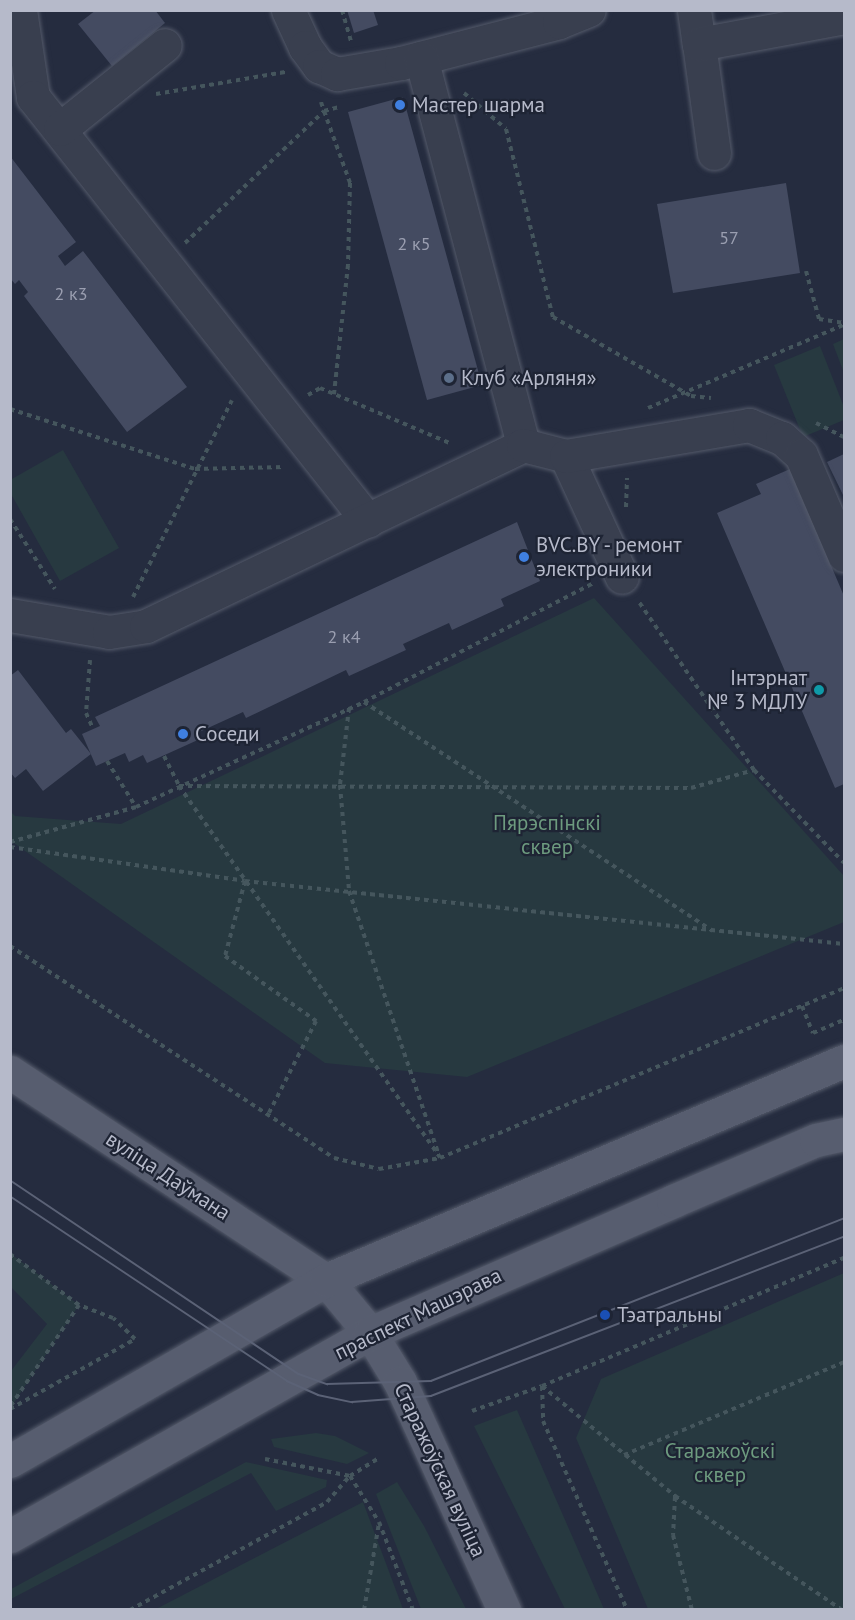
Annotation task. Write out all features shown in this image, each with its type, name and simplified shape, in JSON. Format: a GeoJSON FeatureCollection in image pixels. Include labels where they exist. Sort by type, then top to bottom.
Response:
{"type":"FeatureCollection","features":[{"type":"Feature","properties":{"kind":"main road"},"geometry":{"type":"LineString","coordinates":[[10,1461],[326,1280],[844,1061]]}},
{"type":"Feature","properties":{"kind":"main road","name":"вуліца Даўмана"},"geometry":{"type":"LineString","coordinates":[[10,1072],[326,1280],[370,1333]]}},
{"type":"Feature","properties":{"kind":"main road","name":"праспект Машэрава"},"geometry":{"type":"LineString","coordinates":[[10,1536],[370,1333],[772,1159],[844,1134]]}},
{"type":"Feature","properties":{"kind":"main road","name":"Старажоўская вуліца"},"geometry":{"type":"LineString","coordinates":[[370,1333],[426,1434],[504,1610]]}},
{"type":"Feature","properties":{"kind":"street"},"geometry":{"type":"LineString","coordinates":[[20,10],[33,97],[368,521]]}},
{"type":"Feature","properties":{"kind":"street"},"geometry":{"type":"LineString","coordinates":[[288,10],[294,28],[319,66],[337,74],[421,58],[589,10]]}},
{"type":"Feature","properties":{"kind":"street"},"geometry":{"type":"LineString","coordinates":[[694,10],[714,153]]}},
{"type":"Feature","properties":{"kind":"street"},"geometry":{"type":"LineString","coordinates":[[699,44],[844,17]]}},
{"type":"Feature","properties":{"kind":"street"},"geometry":{"type":"LineString","coordinates":[[60,129],[165,45]]}},
{"type":"Feature","properties":{"kind":"street"},"geometry":{"type":"LineString","coordinates":[[421,58],[523,445]]}},
{"type":"Feature","properties":{"kind":"street"},"geometry":{"type":"LineString","coordinates":[[10,615],[105,629],[146,626],[523,445],[566,456],[749,425],[782,438],[801,455],[844,555]]}},
{"type":"Feature","properties":{"kind":"street"},"geometry":{"type":"LineString","coordinates":[[566,456],[622,577]]}},
{"type":"Feature","properties":{"kind":"path"},"geometry":{"type":"LineString","coordinates":[[342,10],[352,44]]}},
{"type":"Feature","properties":{"kind":"path"},"geometry":{"type":"LineString","coordinates":[[458,88],[506,129],[554,317],[691,396],[724,399]]}},
{"type":"Feature","properties":{"kind":"path"},"geometry":{"type":"LineString","coordinates":[[164,263],[324,111],[350,183],[348,265],[334,394]]}},
{"type":"Feature","properties":{"kind":"path"},"geometry":{"type":"LineString","coordinates":[[806,271],[819,319],[844,324]]}},
{"type":"Feature","properties":{"kind":"path"},"geometry":{"type":"LineString","coordinates":[[626,511],[628,444],[633,415],[844,324]]}},
{"type":"Feature","properties":{"kind":"path"},"geometry":{"type":"LineString","coordinates":[[93,729],[86,713],[105,629],[248,369]]}},
{"type":"Feature","properties":{"kind":"path"},"geometry":{"type":"LineString","coordinates":[[10,409],[195,469],[325,466]]}},
{"type":"Feature","properties":{"kind":"path"},"geometry":{"type":"LineString","coordinates":[[806,418],[844,437]]}},
{"type":"Feature","properties":{"kind":"path"},"geometry":{"type":"LineString","coordinates":[[10,519],[54,588],[105,629]]}},
{"type":"Feature","properties":{"kind":"path"},"geometry":{"type":"LineString","coordinates":[[10,842],[136,807],[364,702],[590,584],[622,577],[754,770],[844,863]]}},
{"type":"Feature","properties":{"kind":"path"},"geometry":{"type":"LineString","coordinates":[[364,702],[713,931]]}},
{"type":"Feature","properties":{"kind":"path"},"geometry":{"type":"LineString","coordinates":[[349,708],[340,785],[349,891],[440,1158]]}},
{"type":"Feature","properties":{"kind":"path"},"geometry":{"type":"LineString","coordinates":[[164,756],[179,786],[440,1158]]}},
{"type":"Feature","properties":{"kind":"path"},"geometry":{"type":"LineString","coordinates":[[107,761],[136,807]]}},
{"type":"Feature","properties":{"kind":"path"},"geometry":{"type":"LineString","coordinates":[[179,786],[488,785],[691,788],[754,770]]}},
{"type":"Feature","properties":{"kind":"path"},"geometry":{"type":"LineString","coordinates":[[10,848],[245,881],[844,944]]}},
{"type":"Feature","properties":{"kind":"path"},"geometry":{"type":"LineString","coordinates":[[245,881],[225,956],[316,1021],[269,1113]]}},
{"type":"Feature","properties":{"kind":"path"},"geometry":{"type":"LineString","coordinates":[[10,946],[269,1113],[334,1158],[379,1168],[440,1158],[844,988]]}},
{"type":"Feature","properties":{"kind":"path"},"geometry":{"type":"LineString","coordinates":[[802,1006],[813,1033],[844,1020]]}},
{"type":"Feature","properties":{"kind":"path"},"geometry":{"type":"LineString","coordinates":[[10,1254],[79,1305],[113,1318],[135,1339],[10,1408]]}},
{"type":"Feature","properties":{"kind":"path"},"geometry":{"type":"LineString","coordinates":[[472,1411],[542,1386],[844,1258]]}},
{"type":"Feature","properties":{"kind":"path"},"geometry":{"type":"LineString","coordinates":[[10,1408],[79,1305]]}},
{"type":"Feature","properties":{"kind":"path"},"geometry":{"type":"LineString","coordinates":[[623,1455],[844,1362]]}},
{"type":"Feature","properties":{"kind":"path"},"geometry":{"type":"LineString","coordinates":[[542,1386],[675,1496],[842,1610]]}},
{"type":"Feature","properties":{"kind":"path"},"geometry":{"type":"LineString","coordinates":[[542,1386],[543,1421],[627,1610]]}},
{"type":"Feature","properties":{"kind":"path"},"geometry":{"type":"LineString","coordinates":[[130,1610],[327,1502],[350,1476],[379,1458]]}},
{"type":"Feature","properties":{"kind":"path"},"geometry":{"type":"LineString","coordinates":[[265,1459],[350,1476],[379,1522],[413,1610]]}},
{"type":"Feature","properties":{"kind":"path"},"geometry":{"type":"LineString","coordinates":[[675,1496],[673,1535],[692,1610]]}},
{"type":"Feature","properties":{"kind":"path"},"geometry":{"type":"LineString","coordinates":[[364,1610],[379,1522]]}},
{"type":"Feature","properties":{"kind":"green space"},"geometry":{"type":"Polygon","coordinates":[[[844,339],[844,373],[833,344],[844,339]]]}},
{"type":"Feature","properties":{"kind":"green space"},"geometry":{"type":"Polygon","coordinates":[[[820,346],[844,407],[844,420],[803,437],[774,365],[820,346]]]}},
{"type":"Feature","properties":{"kind":"green space"},"geometry":{"type":"Polygon","coordinates":[[[63,450],[119,548],[60,581],[11,494],[10,480],[63,450]]]}},
{"type":"Feature","properties":{"kind":"green space","name":"Пярэспінскі сквер"},"geometry":{"type":"Polygon","coordinates":[[[594,598],[844,876],[844,922],[467,1077],[325,1063],[11,841],[11,812],[15,816],[121,824],[594,598]]]}},
{"type":"Feature","properties":{"kind":"green space"},"geometry":{"type":"Polygon","coordinates":[[[11,1254],[79,1305],[11,1407],[11,1371],[47,1324],[11,1287],[11,1254]]]}},
{"type":"Feature","properties":{"kind":"green space","name":"Старажоўскі сквер"},"geometry":{"type":"Polygon","coordinates":[[[844,1273],[844,1609],[648,1609],[576,1438],[601,1379],[844,1273]]]}},
{"type":"Feature","properties":{"kind":"green space"},"geometry":{"type":"Polygon","coordinates":[[[517,1410],[604,1609],[565,1609],[474,1426],[517,1410]]]}},
{"type":"Feature","properties":{"kind":"green space"},"geometry":{"type":"Polygon","coordinates":[[[316,1433],[335,1436],[369,1453],[347,1464],[274,1447],[271,1439],[316,1433]]]}},
{"type":"Feature","properties":{"kind":"green space"},"geometry":{"type":"Polygon","coordinates":[[[246,1462],[327,1480],[326,1487],[276,1511],[251,1473],[11,1599],[11,1589],[246,1462]]]}},
{"type":"Feature","properties":{"kind":"green space"},"geometry":{"type":"Polygon","coordinates":[[[397,1482],[424,1526],[466,1609],[421,1609],[376,1494],[397,1482]]]}},
{"type":"Feature","properties":{"kind":"green space"},"geometry":{"type":"Polygon","coordinates":[[[363,1502],[403,1609],[156,1609],[363,1502]]]}},
{"type":"Feature","properties":{"kind":"building"},"geometry":{"type":"Polygon","coordinates":[[[96,10],[155,10],[165,23],[112,66],[78,24],[96,10]]]}},
{"type":"Feature","properties":{"kind":"building"},"geometry":{"type":"Polygon","coordinates":[[[347,10],[373,10],[378,25],[354,33],[347,10]]]}},
{"type":"Feature","properties":{"kind":"building"},"geometry":{"type":"Polygon","coordinates":[[[403,97],[482,385],[427,400],[348,112],[403,97]]]}},
{"type":"Feature","properties":{"kind":"building"},"geometry":{"type":"Polygon","coordinates":[[[10,156],[76,242],[58,256],[65,266],[83,251],[187,387],[127,432],[24,296],[28,292],[19,280],[15,284],[10,278],[10,156]]]}},
{"type":"Feature","properties":{"kind":"building"},"geometry":{"type":"Polygon","coordinates":[[[786,183],[800,273],[673,293],[657,204],[786,183]]]}},
{"type":"Feature","properties":{"kind":"building"},"geometry":{"type":"Polygon","coordinates":[[[844,454],[844,497],[827,462],[844,454]]]}},
{"type":"Feature","properties":{"kind":"building","name":"Інтэрнат № 3 МДЛУ"},"geometry":{"type":"Polygon","coordinates":[[[790,469],[844,596],[844,784],[835,788],[717,513],[761,494],[756,484],[790,469]]]}},
{"type":"Feature","properties":{"kind":"building"},"geometry":{"type":"Polygon","coordinates":[[[517,522],[540,581],[501,599],[504,606],[452,630],[449,623],[403,644],[406,650],[349,676],[346,670],[246,718],[243,712],[197,733],[200,739],[147,763],[143,755],[129,762],[125,753],[96,766],[82,734],[100,726],[95,717],[517,522]]]}},
{"type":"Feature","properties":{"kind":"building"},"geometry":{"type":"Polygon","coordinates":[[[18,670],[66,733],[71,729],[91,754],[43,791],[26,769],[15,778],[10,772],[10,676],[18,670]]]}},
{"type":"Feature","properties":{"kind":"tram line"},"geometry":{"type":"LineString","coordinates":[[10,1180],[299,1374],[327,1384],[431,1381],[844,1218]]}},
{"type":"Feature","properties":{"kind":"tram line"},"geometry":{"type":"LineString","coordinates":[[10,1196],[287,1381],[318,1395],[352,1402],[431,1396],[844,1237]]}},
{"type":"Feature","properties":{"kind":"place","name":"Мастер шарма"},"geometry":{"type":"Point","coordinates":[400,105]}},
{"type":"Feature","properties":{"kind":"place","name":"Клуб «Арляня»"},"geometry":{"type":"Point","coordinates":[449,378]}},
{"type":"Feature","properties":{"kind":"place","name":"BVC.BY - ремонт электроники"},"geometry":{"type":"Point","coordinates":[524,557]}},
{"type":"Feature","properties":{"kind":"place","name":"Інтэрнат № 3 МДЛУ"},"geometry":{"type":"Point","coordinates":[819,690]}},
{"type":"Feature","properties":{"kind":"place","name":"Соседи"},"geometry":{"type":"Point","coordinates":[183,734]}},
{"type":"Feature","properties":{"kind":"place","name":"Тэатральны"},"geometry":{"type":"Point","coordinates":[605,1315]}}]}
